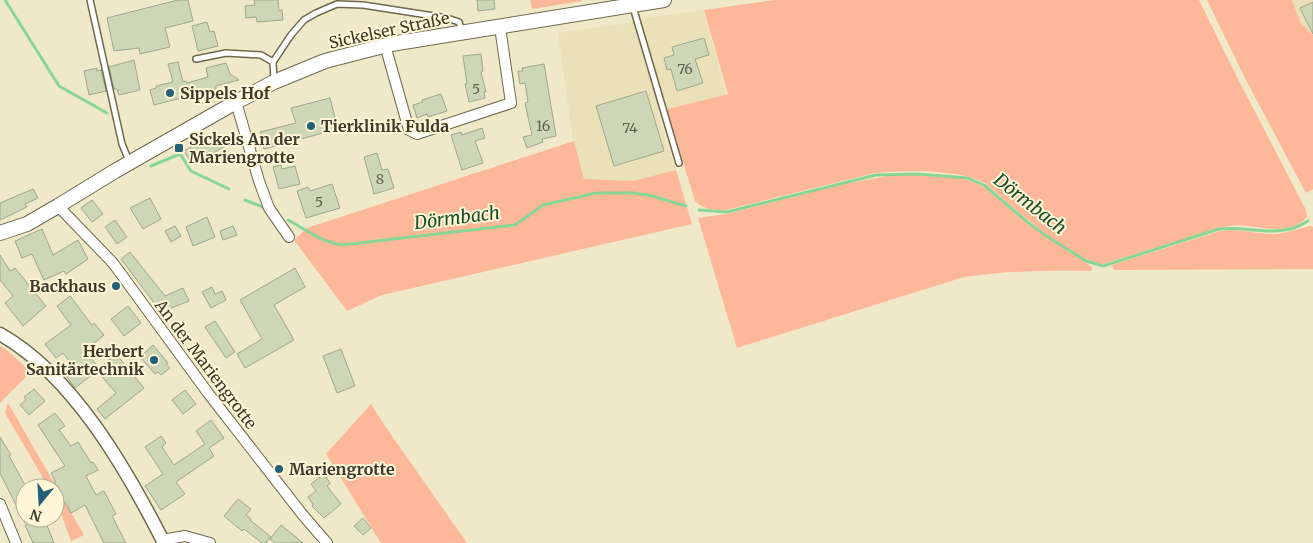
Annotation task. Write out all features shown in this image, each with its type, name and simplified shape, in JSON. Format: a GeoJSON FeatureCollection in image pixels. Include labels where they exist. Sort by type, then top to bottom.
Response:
{"type":"FeatureCollection","features":[{"type":"Feature","properties":{"kind":"main road","name":"Sickelser Straße"},"geometry":{"type":"LineString","coordinates":[[0,234],[27,224],[236,102],[274,82],[325,61],[385,45],[664,0]]}},
{"type":"Feature","properties":{"kind":"street"},"geometry":{"type":"LineString","coordinates":[[385,45],[410,130],[418,134],[511,104],[500,27]]}},
{"type":"Feature","properties":{"kind":"street"},"geometry":{"type":"LineString","coordinates":[[236,102],[259,181],[269,208],[289,237]]}},
{"type":"Feature","properties":{"kind":"street","name":"An der Mariengrotte"},"geometry":{"type":"LineString","coordinates":[[58,206],[113,263],[208,393],[302,514],[327,543]]}},
{"type":"Feature","properties":{"kind":"street"},"geometry":{"type":"LineString","coordinates":[[0,334],[17,343],[42,364],[83,412],[123,468],[163,542],[185,536],[210,543]]}},
{"type":"Feature","properties":{"kind":"street"},"geometry":{"type":"LineString","coordinates":[[0,504],[3,516],[16,543]]}},
{"type":"Feature","properties":{"kind":"lane"},"geometry":{"type":"LineString","coordinates":[[90,0],[122,144],[130,163]]}},
{"type":"Feature","properties":{"kind":"lane"},"geometry":{"type":"LineString","coordinates":[[274,82],[273,62],[291,35],[304,20],[337,4],[363,5],[447,18],[459,22],[463,32]]}},
{"type":"Feature","properties":{"kind":"lane"},"geometry":{"type":"LineString","coordinates":[[639,4],[679,163]]}},
{"type":"Feature","properties":{"kind":"lane"},"geometry":{"type":"LineString","coordinates":[[196,59],[226,53],[261,55],[273,62]]}},
{"type":"Feature","properties":{"kind":"shaded area"},"geometry":{"type":"Polygon","coordinates":[[[530,0],[582,0],[582,1],[532,9],[530,0]]]}},
{"type":"Feature","properties":{"kind":"shaded area"},"geometry":{"type":"Polygon","coordinates":[[[775,0],[1199,0],[1306,210],[1307,217],[1291,227],[1282,229],[1235,225],[1219,228],[1103,264],[1090,261],[1059,243],[985,183],[974,178],[947,173],[901,171],[875,173],[726,210],[706,208],[695,201],[667,109],[728,94],[704,10],[775,0]]]}},
{"type":"Feature","properties":{"kind":"shaded area"},"geometry":{"type":"Polygon","coordinates":[[[1207,0],[1292,0],[1300,22],[1313,35],[1313,189],[1306,193],[1245,78],[1207,0]]]}},
{"type":"Feature","properties":{"kind":"shaded area"},"geometry":{"type":"Polygon","coordinates":[[[1292,0],[1313,0],[1313,35],[1300,22],[1292,0]]]}},
{"type":"Feature","properties":{"kind":"shaded area"},"geometry":{"type":"Polygon","coordinates":[[[703,10],[726,94],[657,111],[676,170],[633,181],[584,179],[572,133],[558,33],[703,10]]]}},
{"type":"Feature","properties":{"kind":"shaded area"},"geometry":{"type":"Polygon","coordinates":[[[574,141],[584,179],[633,181],[676,170],[692,224],[382,295],[347,311],[294,240],[307,228],[574,141]]]}},
{"type":"Feature","properties":{"kind":"shaded area"},"geometry":{"type":"Polygon","coordinates":[[[892,175],[951,176],[974,182],[984,187],[1030,226],[1092,267],[1092,269],[1091,271],[1027,271],[964,277],[737,348],[698,218],[727,214],[835,186],[892,175]]]}},
{"type":"Feature","properties":{"kind":"shaded area"},"geometry":{"type":"Polygon","coordinates":[[[1310,226],[1313,227],[1313,269],[1114,270],[1112,265],[1220,231],[1234,230],[1275,234],[1310,226]]]}},
{"type":"Feature","properties":{"kind":"shaded area"},"geometry":{"type":"Polygon","coordinates":[[[0,346],[31,372],[0,403],[0,346]]]}},
{"type":"Feature","properties":{"kind":"shaded area"},"geometry":{"type":"Polygon","coordinates":[[[8,403],[51,478],[43,478],[5,413],[8,403]]]}},
{"type":"Feature","properties":{"kind":"shaded area"},"geometry":{"type":"Polygon","coordinates":[[[371,404],[467,543],[381,543],[326,454],[371,404]]]}},
{"type":"Feature","properties":{"kind":"shaded area"},"geometry":{"type":"Polygon","coordinates":[[[65,502],[84,535],[71,541],[65,524],[65,502]]]}},
{"type":"Feature","properties":{"kind":"building"},"geometry":{"type":"Polygon","coordinates":[[[178,0],[188,0],[193,21],[165,28],[170,47],[140,54],[139,48],[114,51],[107,18],[178,0]]]}},
{"type":"Feature","properties":{"kind":"building"},"geometry":{"type":"Polygon","coordinates":[[[254,0],[278,0],[279,11],[282,10],[283,20],[257,22],[256,17],[246,18],[245,6],[255,5],[254,0]]]}},
{"type":"Feature","properties":{"kind":"building"},"geometry":{"type":"Polygon","coordinates":[[[477,0],[494,0],[495,9],[478,11],[477,0]]]}},
{"type":"Feature","properties":{"kind":"building"},"geometry":{"type":"Polygon","coordinates":[[[1313,2],[1313,34],[1300,8],[1313,2]]]}},
{"type":"Feature","properties":{"kind":"building"},"geometry":{"type":"Polygon","coordinates":[[[207,22],[210,32],[214,31],[218,46],[198,51],[192,26],[207,22]]]}},
{"type":"Feature","properties":{"kind":"building"},"geometry":{"type":"Polygon","coordinates":[[[704,38],[709,55],[695,59],[703,83],[677,91],[671,69],[667,70],[664,58],[674,55],[672,47],[704,38]]]}},
{"type":"Feature","properties":{"kind":"building"},"geometry":{"type":"Polygon","coordinates":[[[481,54],[483,71],[481,72],[486,92],[484,92],[485,98],[469,102],[465,84],[467,84],[463,56],[481,54]]]}},
{"type":"Feature","properties":{"kind":"building"},"geometry":{"type":"Polygon","coordinates":[[[134,60],[140,90],[119,95],[117,89],[114,89],[109,67],[134,60]]]}},
{"type":"Feature","properties":{"kind":"building"},"geometry":{"type":"Polygon","coordinates":[[[178,62],[183,82],[186,81],[187,83],[208,77],[206,68],[226,63],[230,74],[239,80],[216,86],[216,89],[154,105],[150,90],[156,88],[156,86],[173,82],[168,64],[178,62]]]}},
{"type":"Feature","properties":{"kind":"building"},"geometry":{"type":"Polygon","coordinates":[[[544,64],[556,136],[542,139],[543,142],[527,148],[523,137],[532,135],[525,103],[528,102],[525,83],[520,84],[518,71],[523,71],[522,68],[544,64]]]}},
{"type":"Feature","properties":{"kind":"building"},"geometry":{"type":"Polygon","coordinates":[[[97,68],[97,71],[101,70],[106,91],[89,95],[84,71],[97,68]]]}},
{"type":"Feature","properties":{"kind":"building"},"geometry":{"type":"Polygon","coordinates":[[[646,91],[664,151],[614,166],[596,106],[646,91]]]}},
{"type":"Feature","properties":{"kind":"building"},"geometry":{"type":"Polygon","coordinates":[[[441,94],[447,111],[428,117],[427,114],[417,118],[413,105],[441,94]]]}},
{"type":"Feature","properties":{"kind":"building","name":"Tierklinik Fulda"},"geometry":{"type":"Polygon","coordinates":[[[330,98],[338,129],[264,149],[260,132],[296,123],[291,108],[330,98]]]}},
{"type":"Feature","properties":{"kind":"building"},"geometry":{"type":"Polygon","coordinates":[[[482,128],[485,138],[475,141],[483,163],[462,170],[451,135],[461,132],[462,135],[482,128]]]}},
{"type":"Feature","properties":{"kind":"building"},"geometry":{"type":"Polygon","coordinates":[[[217,132],[225,146],[207,157],[205,153],[191,162],[184,151],[217,132]]]}},
{"type":"Feature","properties":{"kind":"building"},"geometry":{"type":"Polygon","coordinates":[[[377,153],[382,170],[388,169],[394,188],[374,194],[364,157],[377,153]]]}},
{"type":"Feature","properties":{"kind":"building"},"geometry":{"type":"Polygon","coordinates":[[[281,165],[282,169],[295,166],[300,184],[279,189],[273,167],[281,165]]]}},
{"type":"Feature","properties":{"kind":"building"},"geometry":{"type":"Polygon","coordinates":[[[332,184],[340,208],[306,218],[297,191],[308,187],[310,191],[332,184]]]}},
{"type":"Feature","properties":{"kind":"building"},"geometry":{"type":"Polygon","coordinates":[[[33,189],[38,198],[25,204],[27,207],[0,220],[0,203],[33,189]]]}},
{"type":"Feature","properties":{"kind":"building"},"geometry":{"type":"Polygon","coordinates":[[[150,198],[161,219],[143,229],[130,208],[150,198]]]}},
{"type":"Feature","properties":{"kind":"building"},"geometry":{"type":"Polygon","coordinates":[[[92,200],[103,214],[92,222],[81,208],[92,200]]]}},
{"type":"Feature","properties":{"kind":"building"},"geometry":{"type":"Polygon","coordinates":[[[207,217],[215,237],[193,246],[186,227],[207,217]]]}},
{"type":"Feature","properties":{"kind":"building"},"geometry":{"type":"Polygon","coordinates":[[[115,220],[127,237],[117,244],[105,227],[115,220]]]}},
{"type":"Feature","properties":{"kind":"building"},"geometry":{"type":"Polygon","coordinates":[[[175,226],[181,236],[171,242],[165,231],[175,226]]]}},
{"type":"Feature","properties":{"kind":"building"},"geometry":{"type":"Polygon","coordinates":[[[233,226],[237,235],[223,240],[220,231],[233,226]]]}},
{"type":"Feature","properties":{"kind":"building"},"geometry":{"type":"Polygon","coordinates":[[[42,229],[53,255],[78,240],[88,259],[66,274],[64,271],[44,280],[32,254],[22,258],[15,241],[42,229]]]}},
{"type":"Feature","properties":{"kind":"building"},"geometry":{"type":"Polygon","coordinates":[[[130,252],[165,296],[183,288],[189,301],[161,312],[121,259],[130,252]]]}},
{"type":"Feature","properties":{"kind":"building"},"geometry":{"type":"Polygon","coordinates":[[[0,255],[10,271],[15,268],[46,306],[23,326],[5,303],[13,296],[0,280],[0,255]]]}},
{"type":"Feature","properties":{"kind":"building"},"geometry":{"type":"Polygon","coordinates":[[[295,268],[305,287],[274,305],[294,340],[245,368],[237,354],[262,339],[240,300],[295,268]]]}},
{"type":"Feature","properties":{"kind":"building"},"geometry":{"type":"Polygon","coordinates":[[[212,287],[215,294],[222,291],[226,300],[211,308],[202,292],[212,287]]]}},
{"type":"Feature","properties":{"kind":"building"},"geometry":{"type":"Polygon","coordinates":[[[70,296],[92,325],[94,323],[104,335],[85,351],[99,368],[116,354],[144,388],[105,419],[97,409],[116,393],[97,371],[75,388],[67,377],[76,370],[63,353],[56,358],[45,344],[71,325],[57,306],[70,296]]]}},
{"type":"Feature","properties":{"kind":"building"},"geometry":{"type":"Polygon","coordinates":[[[128,306],[141,323],[124,336],[111,319],[128,306]]]}},
{"type":"Feature","properties":{"kind":"building"},"geometry":{"type":"Polygon","coordinates":[[[215,321],[235,352],[226,358],[205,327],[215,321]]]}},
{"type":"Feature","properties":{"kind":"building","name":"Herbert Sanitärtechnik"},"geometry":{"type":"Polygon","coordinates":[[[153,345],[170,368],[161,375],[158,372],[155,374],[140,357],[153,345]]]}},
{"type":"Feature","properties":{"kind":"building"},"geometry":{"type":"Polygon","coordinates":[[[341,349],[355,386],[337,393],[323,356],[341,349]]]}},
{"type":"Feature","properties":{"kind":"building"},"geometry":{"type":"Polygon","coordinates":[[[34,389],[45,401],[29,415],[20,405],[26,400],[24,397],[34,389]]]}},
{"type":"Feature","properties":{"kind":"building"},"geometry":{"type":"Polygon","coordinates":[[[185,390],[196,404],[183,414],[172,400],[185,390]]]}},
{"type":"Feature","properties":{"kind":"building"},"geometry":{"type":"Polygon","coordinates":[[[55,413],[65,426],[59,430],[71,446],[78,442],[91,463],[93,462],[98,470],[86,476],[96,495],[104,491],[116,514],[112,516],[126,543],[104,543],[85,505],[71,513],[65,502],[65,478],[54,478],[51,473],[65,466],[38,425],[55,413]]]}},
{"type":"Feature","properties":{"kind":"building"},"geometry":{"type":"Polygon","coordinates":[[[211,420],[224,438],[209,448],[214,456],[176,482],[185,494],[161,510],[145,486],[163,474],[145,447],[161,436],[166,443],[162,447],[174,465],[205,444],[196,431],[211,420]]]}},
{"type":"Feature","properties":{"kind":"building"},"geometry":{"type":"Polygon","coordinates":[[[0,437],[11,455],[9,456],[21,478],[15,478],[15,503],[0,473],[0,437]]]}},
{"type":"Feature","properties":{"kind":"building"},"geometry":{"type":"Polygon","coordinates":[[[324,474],[330,483],[327,486],[341,504],[324,518],[312,506],[313,504],[308,497],[316,491],[311,484],[324,474]]]}},
{"type":"Feature","properties":{"kind":"building"},"geometry":{"type":"Polygon","coordinates":[[[238,499],[251,509],[246,515],[250,520],[271,537],[266,543],[262,543],[244,529],[242,531],[224,516],[238,499]]]}},
{"type":"Feature","properties":{"kind":"building"},"geometry":{"type":"Polygon","coordinates":[[[363,518],[371,528],[363,535],[354,526],[363,518]]]}},
{"type":"Feature","properties":{"kind":"building"},"geometry":{"type":"Polygon","coordinates":[[[281,525],[303,543],[275,543],[270,539],[281,525]]]}},
{"type":"Feature","properties":{"kind":"building"},"geometry":{"type":"Polygon","coordinates":[[[26,528],[48,528],[54,543],[33,543],[26,528]]]}},
{"type":"Feature","properties":{"kind":"waterway","name":"Dörmbach"},"geometry":{"type":"LineString","coordinates":[[5,0],[59,86],[107,113]]}},
{"type":"Feature","properties":{"kind":"waterway","name":"Dörmbach"},"geometry":{"type":"LineString","coordinates":[[151,166],[180,154],[191,171],[229,189]]}},
{"type":"Feature","properties":{"kind":"waterway","name":"Dörmbach"},"geometry":{"type":"LineString","coordinates":[[699,210],[727,212],[876,175],[918,174],[968,178],[984,185],[1031,225],[1051,239],[1086,261],[1103,266],[1219,229],[1281,231],[1294,228],[1308,221]]}},
{"type":"Feature","properties":{"kind":"waterway","name":"Dörmbach"},"geometry":{"type":"LineString","coordinates":[[288,220],[308,232],[342,245],[515,225],[543,205],[596,193],[634,193],[686,206]]}},
{"type":"Feature","properties":{"kind":"waterway","name":"Dörmbach"},"geometry":{"type":"LineString","coordinates":[[245,200],[263,207]]}},
{"type":"Feature","properties":{"kind":"place","name":"Sippels Hof"},"geometry":{"type":"Point","coordinates":[170,93]}},
{"type":"Feature","properties":{"kind":"place","name":"Tierklinik Fulda"},"geometry":{"type":"Point","coordinates":[311,126]}},
{"type":"Feature","properties":{"kind":"place","name":"Sickels An der Mariengrotte"},"geometry":{"type":"Point","coordinates":[179,148]}},
{"type":"Feature","properties":{"kind":"place","name":"Backhaus"},"geometry":{"type":"Point","coordinates":[116,286]}},
{"type":"Feature","properties":{"kind":"place","name":"Herbert Sanitärtechnik"},"geometry":{"type":"Point","coordinates":[154,360]}},
{"type":"Feature","properties":{"kind":"place","name":"Mariengrotte"},"geometry":{"type":"Point","coordinates":[279,469]}}]}
